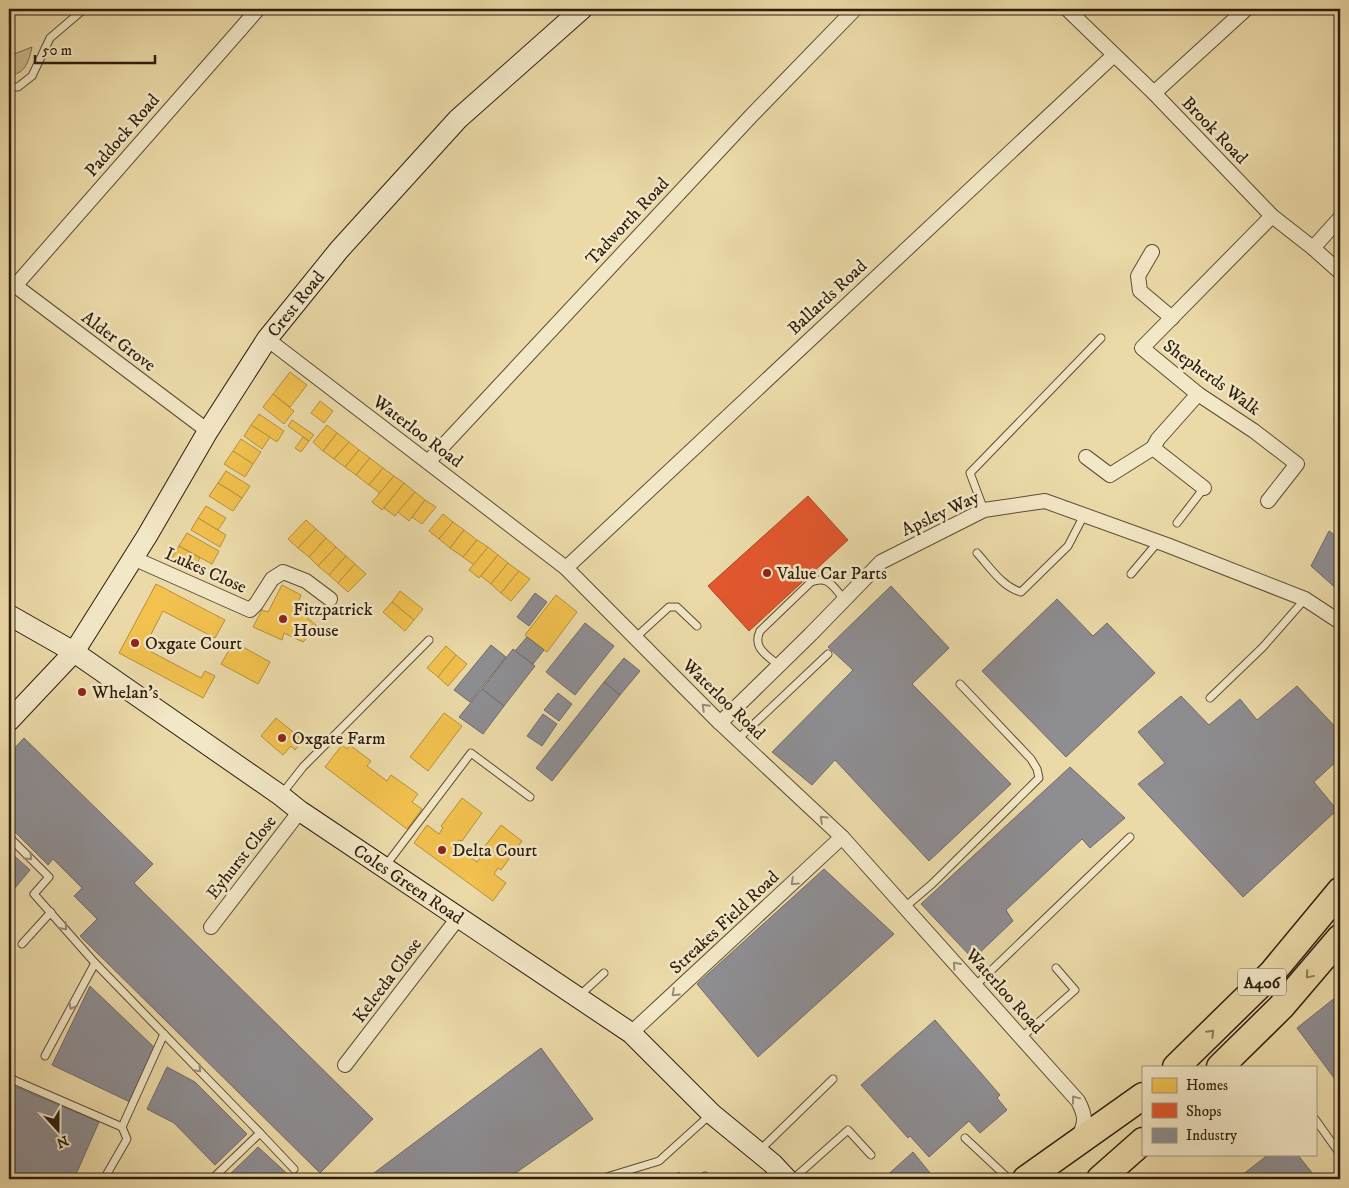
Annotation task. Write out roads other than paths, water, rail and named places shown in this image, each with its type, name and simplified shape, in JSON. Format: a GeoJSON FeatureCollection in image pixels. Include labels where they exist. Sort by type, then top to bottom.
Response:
{"type":"FeatureCollection","features":[{"type":"Feature","properties":{"kind":"highway","name":"A406"},"geometry":{"type":"LineString","coordinates":[[1177,1066],[1272,973],[1340,891]]}},
{"type":"Feature","properties":{"kind":"highway","name":"A406"},"geometry":{"type":"LineString","coordinates":[[1221,1066],[1281,1007],[1336,947]]}},
{"type":"Feature","properties":{"kind":"highway"},"geometry":{"type":"LineString","coordinates":[[1026,1179],[1142,1098]]}},
{"type":"Feature","properties":{"kind":"highway"},"geometry":{"type":"LineString","coordinates":[[1052,1179],[1142,1098]]}},
{"type":"Feature","properties":{"kind":"highway"},"geometry":{"type":"LineString","coordinates":[[1100,1179],[1134,1149]]}},
{"type":"Feature","properties":{"kind":"highway"},"geometry":{"type":"LineString","coordinates":[[1109,1179],[1134,1149]]}},
{"type":"Feature","properties":{"kind":"street","name":"Paddock Road"},"geometry":{"type":"LineString","coordinates":[[12,283],[258,9]]}},
{"type":"Feature","properties":{"kind":"street","name":"Crest Road"},"geometry":{"type":"LineString","coordinates":[[9,721],[74,652],[133,558],[208,431],[267,339],[339,250],[458,119],[582,9]]}},
{"type":"Feature","properties":{"kind":"street","name":"Tadworth Road"},"geometry":{"type":"LineString","coordinates":[[428,462],[752,115],[855,9]]}},
{"type":"Feature","properties":{"kind":"street","name":"Brook Road"},"geometry":{"type":"LineString","coordinates":[[1067,9],[1154,93],[1272,216],[1340,272]]}},
{"type":"Feature","properties":{"kind":"street"},"geometry":{"type":"LineString","coordinates":[[1154,93],[1246,9]]}},
{"type":"Feature","properties":{"kind":"street","name":"Ballards Road"},"geometry":{"type":"LineString","coordinates":[[566,568],[1114,55]]}},
{"type":"Feature","properties":{"kind":"street","name":"Shepherds Walk"},"geometry":{"type":"LineString","coordinates":[[1268,501],[1297,464],[1254,431],[1198,394],[1142,348],[1272,216]]}},
{"type":"Feature","properties":{"kind":"street"},"geometry":{"type":"LineString","coordinates":[[1313,248],[1340,218]]}},
{"type":"Feature","properties":{"kind":"street"},"geometry":{"type":"LineString","coordinates":[[1152,252],[1138,276],[1140,291],[1172,318]]}},
{"type":"Feature","properties":{"kind":"street","name":"Alder Grove"},"geometry":{"type":"LineString","coordinates":[[12,283],[208,431]]}},
{"type":"Feature","properties":{"kind":"street","name":"Waterloo Road"},"geometry":{"type":"LineString","coordinates":[[267,339],[566,568],[720,722],[842,837],[1078,1101],[1084,1112],[1084,1126],[1076,1144]]}},
{"type":"Feature","properties":{"kind":"street"},"geometry":{"type":"LineString","coordinates":[[1086,457],[1110,475],[1154,448],[1158,439],[1198,394]]}},
{"type":"Feature","properties":{"kind":"street"},"geometry":{"type":"LineString","coordinates":[[1154,448],[1204,488]]}},
{"type":"Feature","properties":{"kind":"street","name":"Apsley Way"},"geometry":{"type":"LineString","coordinates":[[720,722],[881,562],[984,510],[1044,501],[1158,542],[1306,599],[1340,622]]}},
{"type":"Feature","properties":{"kind":"street","name":"Lukes Close"},"geometry":{"type":"LineString","coordinates":[[133,558],[250,610],[272,579],[283,572],[306,581],[330,599]]}},
{"type":"Feature","properties":{"kind":"street","name":"Coles Green Road"},"geometry":{"type":"LineString","coordinates":[[9,616],[74,652],[280,795],[300,811],[632,1034],[712,1114],[758,1151],[787,1179]]}},
{"type":"Feature","properties":{"kind":"street","name":"Eyhurst Close"},"geometry":{"type":"LineString","coordinates":[[211,926],[300,811]]}},
{"type":"Feature","properties":{"kind":"street","name":"Streakes Field Road"},"geometry":{"type":"LineString","coordinates":[[632,1034],[842,837]]}},
{"type":"Feature","properties":{"kind":"street","name":"Kelceda Close"},"geometry":{"type":"LineString","coordinates":[[345,1065],[458,918]]}},
{"type":"Feature","properties":{"kind":"lane"},"geometry":{"type":"LineString","coordinates":[[9,87],[18,87],[32,76],[50,38],[84,9]]}},
{"type":"Feature","properties":{"kind":"lane"},"geometry":{"type":"LineString","coordinates":[[984,510],[970,473],[1101,338]]}},
{"type":"Feature","properties":{"kind":"lane"},"geometry":{"type":"LineString","coordinates":[[1177,523],[1204,488]]}},
{"type":"Feature","properties":{"kind":"lane"},"geometry":{"type":"LineString","coordinates":[[976,552],[1006,585],[1013,590],[1021,592],[1068,546],[1084,515]]}},
{"type":"Feature","properties":{"kind":"lane"},"geometry":{"type":"LineString","coordinates":[[1131,574],[1158,542]]}},
{"type":"Feature","properties":{"kind":"lane"},"geometry":{"type":"LineString","coordinates":[[778,665],[758,646],[756,638],[760,631],[811,582],[820,579],[826,580],[844,599]]}},
{"type":"Feature","properties":{"kind":"lane"},"geometry":{"type":"LineString","coordinates":[[1210,698],[1263,647],[1306,599]]}},
{"type":"Feature","properties":{"kind":"lane"},"geometry":{"type":"LineString","coordinates":[[635,638],[669,607],[677,607],[697,626]]}},
{"type":"Feature","properties":{"kind":"lane"},"geometry":{"type":"LineString","coordinates":[[280,795],[309,760],[429,640]]}},
{"type":"Feature","properties":{"kind":"lane"},"geometry":{"type":"LineString","coordinates":[[738,739],[828,654]]}},
{"type":"Feature","properties":{"kind":"lane"},"geometry":{"type":"LineString","coordinates":[[905,907],[932,884],[1039,778],[1037,769],[1031,759],[960,684]]}},
{"type":"Feature","properties":{"kind":"lane"},"geometry":{"type":"LineString","coordinates":[[384,868],[471,753],[530,797]]}},
{"type":"Feature","properties":{"kind":"lane"},"geometry":{"type":"LineString","coordinates":[[975,986],[1130,837]]}},
{"type":"Feature","properties":{"kind":"lane"},"geometry":{"type":"LineString","coordinates":[[9,838],[49,877],[34,894],[95,963],[294,1169]]}},
{"type":"Feature","properties":{"kind":"lane"},"geometry":{"type":"LineString","coordinates":[[22,944],[51,912]]}},
{"type":"Feature","properties":{"kind":"lane"},"geometry":{"type":"LineString","coordinates":[[45,1056],[95,963]]}},
{"type":"Feature","properties":{"kind":"lane"},"geometry":{"type":"LineString","coordinates":[[1021,1038],[1075,990],[1056,968]]}},
{"type":"Feature","properties":{"kind":"lane"},"geometry":{"type":"LineString","coordinates":[[578,997],[604,973]]}},
{"type":"Feature","properties":{"kind":"lane"},"geometry":{"type":"LineString","coordinates":[[122,1127],[164,1034]]}},
{"type":"Feature","properties":{"kind":"lane"},"geometry":{"type":"LineString","coordinates":[[9,1078],[122,1127],[127,1139],[104,1179]]}},
{"type":"Feature","properties":{"kind":"lane"},"geometry":{"type":"LineString","coordinates":[[758,1151],[833,1079]]}},
{"type":"Feature","properties":{"kind":"lane"},"geometry":{"type":"LineString","coordinates":[[600,1179],[659,1161],[712,1114]]}},
{"type":"Feature","properties":{"kind":"lane"},"geometry":{"type":"LineString","coordinates":[[1316,1120],[1340,1154]]}},
{"type":"Feature","properties":{"kind":"lane"},"geometry":{"type":"LineString","coordinates":[[793,1179],[848,1130],[871,1155]]}},
{"type":"Feature","properties":{"kind":"lane"},"geometry":{"type":"LineString","coordinates":[[212,1179],[260,1133]]}},
{"type":"Feature","properties":{"kind":"lane"},"geometry":{"type":"LineString","coordinates":[[965,1138],[1009,1179]]}},
{"type":"Feature","properties":{"kind":"place","name":"Value Car Parts"},"geometry":{"type":"Point","coordinates":[767,573]}},
{"type":"Feature","properties":{"kind":"place","name":"Fitzpatrick House"},"geometry":{"type":"Point","coordinates":[283,619]}},
{"type":"Feature","properties":{"kind":"place","name":"Oxgate Court"},"geometry":{"type":"Point","coordinates":[135,643]}},
{"type":"Feature","properties":{"kind":"place","name":"Whelan's"},"geometry":{"type":"Point","coordinates":[82,692]}},
{"type":"Feature","properties":{"kind":"place","name":"Oxgate Farm"},"geometry":{"type":"Point","coordinates":[282,738]}},
{"type":"Feature","properties":{"kind":"place","name":"Delta Court"},"geometry":{"type":"Point","coordinates":[442,850]}}]}
